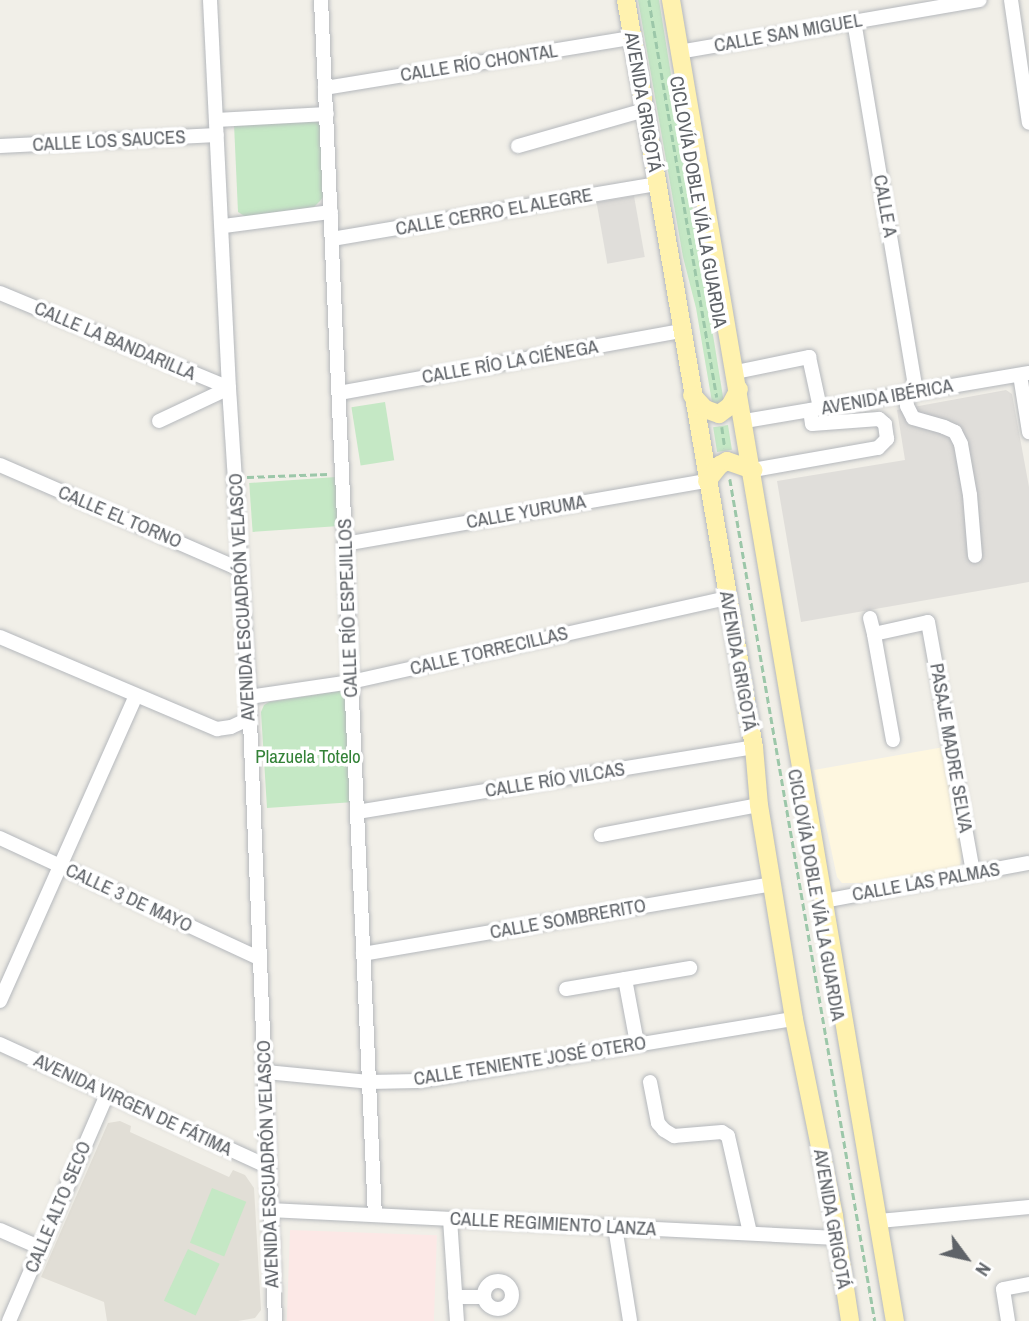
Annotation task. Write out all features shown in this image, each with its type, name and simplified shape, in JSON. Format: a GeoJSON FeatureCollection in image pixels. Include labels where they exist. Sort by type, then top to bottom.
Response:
{"type":"FeatureCollection","features":[{"type":"Feature","properties":{"kind":"main road","name":"AVENIDA GRIGOTÁ"},"geometry":{"type":"LineString","coordinates":[[626,0],[754,747],[759,805],[794,1019],[837,1238],[850,1321]]}},
{"type":"Feature","properties":{"kind":"main road"},"geometry":{"type":"LineString","coordinates":[[671,0],[753,470],[895,1321]]}},
{"type":"Feature","properties":{"kind":"main road"},"geometry":{"type":"LineString","coordinates":[[692,395],[705,409],[719,414],[730,406],[737,380]]}},
{"type":"Feature","properties":{"kind":"main road"},"geometry":{"type":"LineString","coordinates":[[707,481],[720,465],[727,461],[753,470]]}},
{"type":"Feature","properties":{"kind":"street","name":"AVENIDA ESCUADRÓN VELASCO"},"geometry":{"type":"LineString","coordinates":[[210,0],[229,388],[249,697],[275,1321]]}},
{"type":"Feature","properties":{"kind":"street","name":"CALLE RÍO ESPEJILLOS"},"geometry":{"type":"LineString","coordinates":[[321,0],[374,1215]]}},
{"type":"Feature","properties":{"kind":"street","name":"CALLE SAN MIGUEL"},"geometry":{"type":"LineString","coordinates":[[680,52],[979,0]]}},
{"type":"Feature","properties":{"kind":"street"},"geometry":{"type":"LineString","coordinates":[[1011,0],[1029,123]]}},
{"type":"Feature","properties":{"kind":"street","name":"CALLE A"},"geometry":{"type":"LineString","coordinates":[[854,21],[911,392]]}},
{"type":"Feature","properties":{"kind":"street","name":"CALLE RÍO CHONTAL"},"geometry":{"type":"LineString","coordinates":[[325,88],[632,38]]}},
{"type":"Feature","properties":{"kind":"street"},"geometry":{"type":"LineString","coordinates":[[518,146],[644,110]]}},
{"type":"Feature","properties":{"kind":"street","name":"CALLE LOS SAUCES"},"geometry":{"type":"LineString","coordinates":[[0,146],[217,127],[327,114]]}},
{"type":"Feature","properties":{"kind":"street","name":"CALLE CERRO EL ALEGRE"},"geometry":{"type":"LineString","coordinates":[[332,239],[657,184]]}},
{"type":"Feature","properties":{"kind":"street"},"geometry":{"type":"LineString","coordinates":[[223,226],[331,212]]}},
{"type":"Feature","properties":{"kind":"street","name":"CALLE LA BANDARILLA"},"geometry":{"type":"LineString","coordinates":[[0,293],[229,388]]}},
{"type":"Feature","properties":{"kind":"street","name":"CALLE RÍO LA CIÉNEGA"},"geometry":{"type":"LineString","coordinates":[[339,393],[681,331]]}},
{"type":"Feature","properties":{"kind":"street"},"geometry":{"type":"LineString","coordinates":[[737,380],[809,357],[813,362],[815,410],[812,424],[879,419],[885,424],[887,439],[878,448],[753,470]]}},
{"type":"Feature","properties":{"kind":"street"},"geometry":{"type":"LineString","coordinates":[[1024,374],[1029,432]]}},
{"type":"Feature","properties":{"kind":"street","name":"AVENIDA IBÉRICA"},"geometry":{"type":"LineString","coordinates":[[744,421],[1024,374]]}},
{"type":"Feature","properties":{"kind":"street"},"geometry":{"type":"LineString","coordinates":[[159,421],[229,388]]}},
{"type":"Feature","properties":{"kind":"street"},"geometry":{"type":"LineString","coordinates":[[911,392],[907,407],[913,418],[944,426],[954,432],[961,444],[970,495],[975,556]]}},
{"type":"Feature","properties":{"kind":"street","name":"CALLE EL TORNO"},"geometry":{"type":"LineString","coordinates":[[0,465],[241,570]]}},
{"type":"Feature","properties":{"kind":"street","name":"CALLE YURUMA"},"geometry":{"type":"LineString","coordinates":[[345,544],[707,481]]}},
{"type":"Feature","properties":{"kind":"street","name":"CALLE TORRECILLAS"},"geometry":{"type":"LineString","coordinates":[[249,697],[351,682],[727,598]]}},
{"type":"Feature","properties":{"kind":"street"},"geometry":{"type":"LineString","coordinates":[[870,618],[893,740]]}},
{"type":"Feature","properties":{"kind":"street","name":"PASAJE MADRE SELVA"},"geometry":{"type":"LineString","coordinates":[[874,634],[928,622],[973,873]]}},
{"type":"Feature","properties":{"kind":"street"},"geometry":{"type":"LineString","coordinates":[[0,637],[217,729],[231,727],[248,719]]}},
{"type":"Feature","properties":{"kind":"street"},"geometry":{"type":"LineString","coordinates":[[0,1001],[136,696]]}},
{"type":"Feature","properties":{"kind":"street","name":"CALLE RÍO VILCAS"},"geometry":{"type":"LineString","coordinates":[[357,812],[754,747]]}},
{"type":"Feature","properties":{"kind":"street"},"geometry":{"type":"LineString","coordinates":[[601,835],[759,805]]}},
{"type":"Feature","properties":{"kind":"street","name":"CALLE 3 DE MAYO"},"geometry":{"type":"LineString","coordinates":[[0,838],[258,958]]}},
{"type":"Feature","properties":{"kind":"street","name":"CALLE LAS PALMAS"},"geometry":{"type":"LineString","coordinates":[[823,901],[1029,863]]}},
{"type":"Feature","properties":{"kind":"street","name":"CALLE SOMBRERITO"},"geometry":{"type":"LineString","coordinates":[[363,954],[773,884]]}},
{"type":"Feature","properties":{"kind":"street"},"geometry":{"type":"LineString","coordinates":[[566,989],[690,968]]}},
{"type":"Feature","properties":{"kind":"street"},"geometry":{"type":"LineString","coordinates":[[625,979],[637,1043]]}},
{"type":"Feature","properties":{"kind":"street","name":"CALLE TENIENTE JOSÉ OTERO"},"geometry":{"type":"LineString","coordinates":[[266,1072],[369,1082],[418,1081],[794,1019]]}},
{"type":"Feature","properties":{"kind":"street","name":"AVENIDA VIRGEN DE FÁTIMA"},"geometry":{"type":"LineString","coordinates":[[0,1044],[267,1166]]}},
{"type":"Feature","properties":{"kind":"street"},"geometry":{"type":"LineString","coordinates":[[650,1082],[658,1123],[664,1130],[674,1136],[722,1132],[728,1136],[750,1233]]}},
{"type":"Feature","properties":{"kind":"street","name":"CALLE ALTO SECO"},"geometry":{"type":"LineString","coordinates":[[9,1321],[107,1094]]}},
{"type":"Feature","properties":{"kind":"street"},"geometry":{"type":"LineString","coordinates":[[879,1221],[1029,1207]]}},
{"type":"Feature","properties":{"kind":"street","name":"CALLE REGIMIENTO LANZA"},"geometry":{"type":"LineString","coordinates":[[269,1210],[837,1238]]}},
{"type":"Feature","properties":{"kind":"street"},"geometry":{"type":"LineString","coordinates":[[450,1219],[457,1321]]}},
{"type":"Feature","properties":{"kind":"street"},"geometry":{"type":"LineString","coordinates":[[615,1227],[630,1321]]}},
{"type":"Feature","properties":{"kind":"street"},"geometry":{"type":"LineString","coordinates":[[0,1230],[41,1248]]}},
{"type":"Feature","properties":{"kind":"street"},"geometry":{"type":"LineString","coordinates":[[1008,1321],[1003,1289],[1029,1284]]}},
{"type":"Feature","properties":{"kind":"street"},"geometry":{"type":"LineString","coordinates":[[455,1297],[484,1297]]}},
{"type":"Feature","properties":{"kind":"path","name":"CICLOVÍA DOBLE VÍA LA GUARDIA"},"geometry":{"type":"LineString","coordinates":[[649,0],[719,409]]}},
{"type":"Feature","properties":{"kind":"path"},"geometry":{"type":"LineString","coordinates":[[722,426],[726,452]]}},
{"type":"Feature","properties":{"kind":"path"},"geometry":{"type":"LineString","coordinates":[[235,478],[342,473]]}},
{"type":"Feature","properties":{"kind":"path","name":"CICLOVÍA DOBLE VÍA LA GUARDIA"},"geometry":{"type":"LineString","coordinates":[[729,473],[875,1321]]}},
{"type":"Feature","properties":{"kind":"shaded area"},"geometry":{"type":"Polygon","coordinates":[[[634,196],[645,257],[607,264],[597,203],[634,196]]]}},
{"type":"Feature","properties":{"kind":"shaded area"},"geometry":{"type":"Polygon","coordinates":[[[1006,390],[1012,394],[1029,487],[1029,582],[801,622],[777,481],[905,460],[897,410],[1006,390]]]}},
{"type":"Feature","properties":{"kind":"shaded area"},"geometry":{"type":"Polygon","coordinates":[[[944,747],[962,852],[960,865],[956,869],[873,883],[842,883],[837,877],[814,770],[944,747]]]}},
{"type":"Feature","properties":{"kind":"shaded area"},"geometry":{"type":"Polygon","coordinates":[[[120,1121],[131,1126],[130,1132],[229,1177],[233,1170],[245,1175],[254,1188],[261,1310],[255,1318],[238,1321],[107,1321],[104,1302],[41,1277],[108,1123],[120,1121]]]}},
{"type":"Feature","properties":{"kind":"shaded area"},"geometry":{"type":"Polygon","coordinates":[[[290,1230],[437,1235],[434,1321],[287,1321],[290,1230]]]}},
{"type":"Feature","properties":{"kind":"green space"},"geometry":{"type":"Polygon","coordinates":[[[638,0],[659,0],[724,403],[713,408],[696,308],[683,257],[638,0]]]}},
{"type":"Feature","properties":{"kind":"green space"},"geometry":{"type":"Polygon","coordinates":[[[321,118],[323,197],[320,201],[314,207],[258,216],[246,217],[238,212],[234,124],[321,118]]]}},
{"type":"Feature","properties":{"kind":"green space"},"geometry":{"type":"Polygon","coordinates":[[[385,402],[394,460],[361,466],[351,407],[385,402]]]}},
{"type":"Feature","properties":{"kind":"green space"},"geometry":{"type":"Polygon","coordinates":[[[728,425],[732,450],[717,452],[713,427],[728,425]]]}},
{"type":"Feature","properties":{"kind":"green space"},"geometry":{"type":"Polygon","coordinates":[[[336,477],[339,526],[253,532],[249,483],[336,477]]]}},
{"type":"Feature","properties":{"kind":"green space","name":"Plazuela Totelo"},"geometry":{"type":"Polygon","coordinates":[[[339,691],[346,694],[354,802],[267,808],[261,712],[264,705],[339,691]]]}},
{"type":"Feature","properties":{"kind":"green space"},"geometry":{"type":"Polygon","coordinates":[[[212,1188],[246,1202],[224,1257],[190,1243],[212,1188]]]}},
{"type":"Feature","properties":{"kind":"green space"},"geometry":{"type":"Polygon","coordinates":[[[188,1249],[220,1264],[196,1315],[164,1301],[188,1249]]]}}]}
